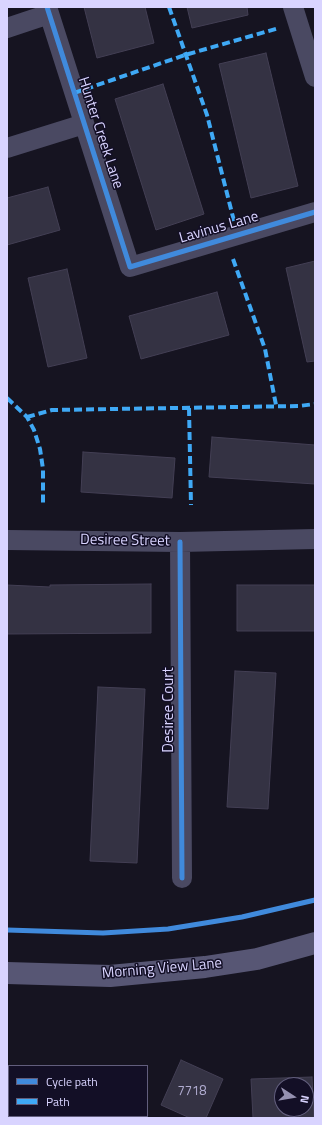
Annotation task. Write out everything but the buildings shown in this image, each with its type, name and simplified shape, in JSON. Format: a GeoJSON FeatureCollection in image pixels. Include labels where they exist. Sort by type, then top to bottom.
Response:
{"type":"FeatureCollection","features":[{"type":"Feature","properties":{"kind":"street"},"geometry":{"type":"LineString","coordinates":[[293,7],[315,77]]}},
{"type":"Feature","properties":{"kind":"street"},"geometry":{"type":"LineString","coordinates":[[7,28],[48,11]]}},
{"type":"Feature","properties":{"kind":"street","name":"Hunter Creek Lane"},"geometry":{"type":"LineString","coordinates":[[48,11],[130,267]]}},
{"type":"Feature","properties":{"kind":"street"},"geometry":{"type":"LineString","coordinates":[[7,148],[84,124]]}},
{"type":"Feature","properties":{"kind":"street","name":"Lavinus Lane"},"geometry":{"type":"LineString","coordinates":[[130,267],[315,212]]}},
{"type":"Feature","properties":{"kind":"street","name":"Desiree Street"},"geometry":{"type":"LineString","coordinates":[[7,540],[180,542],[315,539]]}},
{"type":"Feature","properties":{"kind":"street","name":"Desiree Court"},"geometry":{"type":"LineString","coordinates":[[180,542],[182,878]]}},
{"type":"Feature","properties":{"kind":"street","name":"Morning View Lane"},"geometry":{"type":"LineString","coordinates":[[7,973],[110,976],[205,967],[257,959],[315,943]]}},
{"type":"Feature","properties":{"kind":"marked path"},"geometry":{"type":"LineString","coordinates":[[169,7],[207,115],[234,221]]}},
{"type":"Feature","properties":{"kind":"marked path"},"geometry":{"type":"LineString","coordinates":[[74,93],[185,55],[279,28]]}},
{"type":"Feature","properties":{"kind":"marked path"},"geometry":{"type":"LineString","coordinates":[[233,259],[265,349],[276,405]]}},
{"type":"Feature","properties":{"kind":"marked path"},"geometry":{"type":"LineString","coordinates":[[7,398],[27,417],[34,430],[40,449],[43,469],[43,505]]}},
{"type":"Feature","properties":{"kind":"marked path"},"geometry":{"type":"LineString","coordinates":[[27,417],[52,410],[299,406],[315,404]]}},
{"type":"Feature","properties":{"kind":"marked path"},"geometry":{"type":"LineString","coordinates":[[189,408],[191,505]]}},
{"type":"Feature","properties":{"kind":"cycle path"},"geometry":{"type":"LineString","coordinates":[[47,7],[130,267],[315,212]]}},
{"type":"Feature","properties":{"kind":"cycle path"},"geometry":{"type":"LineString","coordinates":[[180,542],[182,878]]}},
{"type":"Feature","properties":{"kind":"cycle path"},"geometry":{"type":"LineString","coordinates":[[7,930],[103,933],[168,929],[242,917],[315,900]]}}]}
